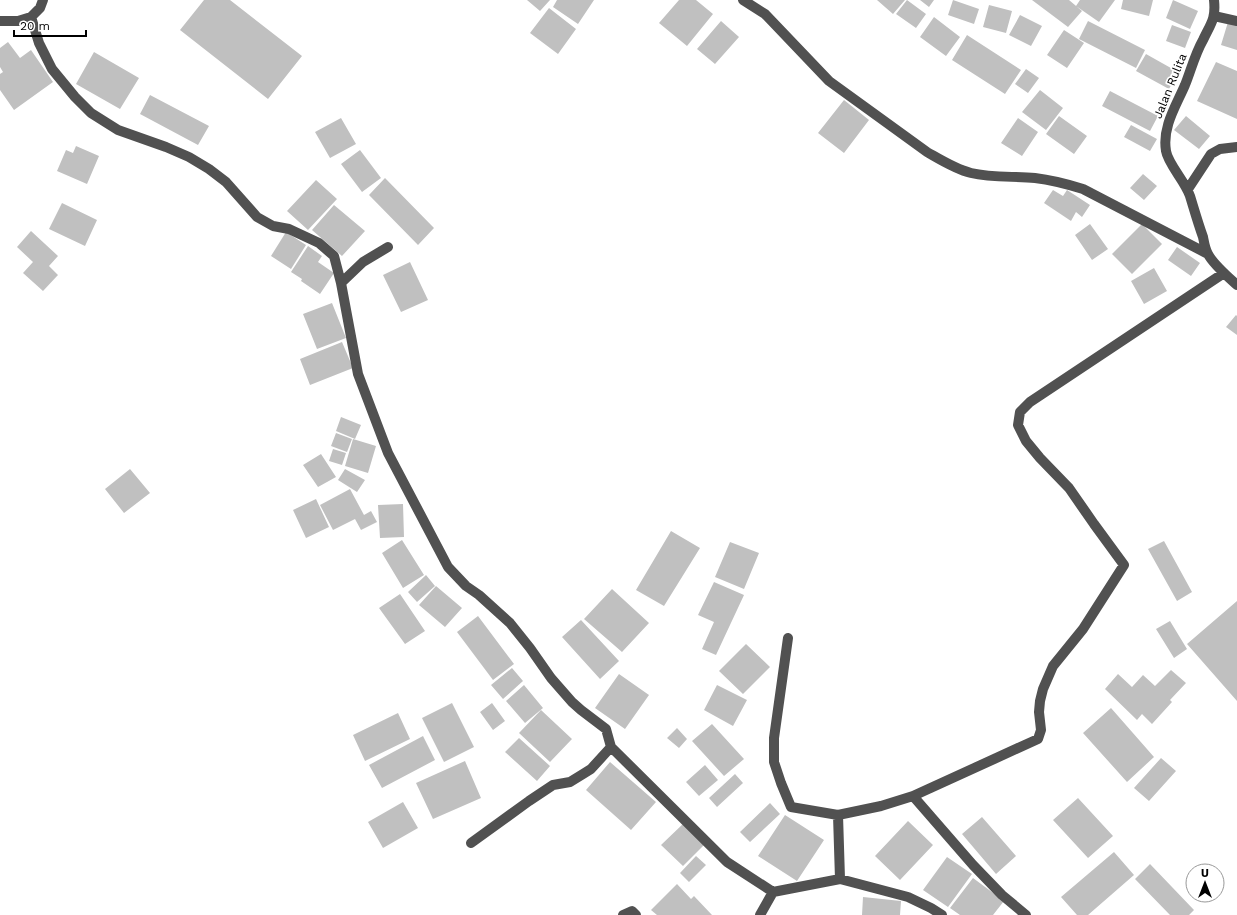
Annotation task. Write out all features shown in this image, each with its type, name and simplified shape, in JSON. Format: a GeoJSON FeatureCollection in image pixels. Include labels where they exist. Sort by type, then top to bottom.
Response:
{"type":"FeatureCollection","features":[{"type":"Feature","properties":{"kind":"street"},"geometry":{"type":"LineString","coordinates":[[0,21],[18,21],[31,17],[40,8],[43,0]]}},
{"type":"Feature","properties":{"kind":"street"},"geometry":{"type":"LineString","coordinates":[[743,0],[765,14],[829,81],[927,152],[942,161],[957,169],[972,173],[991,176],[1035,178],[1061,182],[1083,189],[1208,254]]}},
{"type":"Feature","properties":{"kind":"street","name":"Jalan Rulita"},"geometry":{"type":"LineString","coordinates":[[1214,0],[1214,16],[1210,27],[1202,40],[1170,118],[1166,131],[1166,154],[1188,189],[1208,254],[1224,273],[1237,285]]}},
{"type":"Feature","properties":{"kind":"street"},"geometry":{"type":"LineString","coordinates":[[1214,16],[1237,22]]}},
{"type":"Feature","properties":{"kind":"street"},"geometry":{"type":"LineString","coordinates":[[31,17],[39,42],[52,69],[75,97],[91,113],[118,130],[189,157],[209,169],[226,182],[257,218],[273,226],[289,229],[319,243],[334,256],[341,283],[358,374],[388,453],[448,566],[466,586],[485,600],[510,623],[551,678],[572,702],[606,729],[611,747],[727,862],[773,892],[840,879],[908,896],[942,915]]}},
{"type":"Feature","properties":{"kind":"street"},"geometry":{"type":"LineString","coordinates":[[1188,189],[1211,154],[1220,149],[1237,147]]}},
{"type":"Feature","properties":{"kind":"street"},"geometry":{"type":"LineString","coordinates":[[341,283],[362,262],[388,247]]}},
{"type":"Feature","properties":{"kind":"street"},"geometry":{"type":"LineString","coordinates":[[788,638],[774,738],[774,762],[791,808],[838,815],[880,806],[913,796],[1038,739],[1041,730],[1039,712],[1040,700],[1053,666],[1083,629],[1124,565],[1069,488],[1040,458],[1026,440],[1018,425],[1020,412],[1030,402],[1224,273]]}},
{"type":"Feature","properties":{"kind":"street"},"geometry":{"type":"LineString","coordinates":[[471,843],[553,785],[570,782],[591,769],[611,747]]}},
{"type":"Feature","properties":{"kind":"street"},"geometry":{"type":"LineString","coordinates":[[913,796],[978,870],[1002,895],[1026,915]]}},
{"type":"Feature","properties":{"kind":"street"},"geometry":{"type":"LineString","coordinates":[[838,815],[840,879]]}},
{"type":"Feature","properties":{"kind":"street"},"geometry":{"type":"LineString","coordinates":[[760,915],[773,892]]}},
{"type":"Feature","properties":{"kind":"street"},"geometry":{"type":"LineString","coordinates":[[623,915],[632,911],[636,915]]}},
{"type":"Feature","properties":{"kind":"building"},"geometry":{"type":"Polygon","coordinates":[[[204,0],[230,0],[302,56],[268,99],[180,30],[204,0]]]}},
{"type":"Feature","properties":{"kind":"building"},"geometry":{"type":"Polygon","coordinates":[[[527,0],[550,0],[540,11],[527,0]]]}},
{"type":"Feature","properties":{"kind":"building"},"geometry":{"type":"Polygon","coordinates":[[[557,0],[594,0],[578,24],[553,7],[557,0]]]}},
{"type":"Feature","properties":{"kind":"building"},"geometry":{"type":"Polygon","coordinates":[[[679,0],[696,0],[713,14],[687,46],[659,23],[679,0]]]}},
{"type":"Feature","properties":{"kind":"building"},"geometry":{"type":"Polygon","coordinates":[[[877,0],[905,0],[893,14],[877,0]]]}},
{"type":"Feature","properties":{"kind":"building"},"geometry":{"type":"Polygon","coordinates":[[[907,0],[926,14],[916,28],[896,14],[907,0]]]}},
{"type":"Feature","properties":{"kind":"building"},"geometry":{"type":"Polygon","coordinates":[[[920,0],[934,0],[929,7],[920,0]]]}},
{"type":"Feature","properties":{"kind":"building"},"geometry":{"type":"Polygon","coordinates":[[[953,0],[979,9],[974,24],[948,15],[953,0]]]}},
{"type":"Feature","properties":{"kind":"building"},"geometry":{"type":"Polygon","coordinates":[[[1032,0],[1069,0],[1082,11],[1068,27],[1032,0]]]}},
{"type":"Feature","properties":{"kind":"building"},"geometry":{"type":"Polygon","coordinates":[[[1080,0],[1115,0],[1099,22],[1076,6],[1080,0]]]}},
{"type":"Feature","properties":{"kind":"building"},"geometry":{"type":"Polygon","coordinates":[[[1123,0],[1153,0],[1149,16],[1121,9],[1123,0]]]}},
{"type":"Feature","properties":{"kind":"building"},"geometry":{"type":"Polygon","coordinates":[[[1173,0],[1198,11],[1190,29],[1166,18],[1173,0]]]}},
{"type":"Feature","properties":{"kind":"building"},"geometry":{"type":"Polygon","coordinates":[[[989,5],[1012,11],[1006,33],[983,27],[989,5]]]}},
{"type":"Feature","properties":{"kind":"building"},"geometry":{"type":"Polygon","coordinates":[[[549,8],[576,29],[558,54],[530,33],[549,8]]]}},
{"type":"Feature","properties":{"kind":"building"},"geometry":{"type":"Polygon","coordinates":[[[1020,15],[1042,26],[1031,46],[1009,35],[1020,15]]]}},
{"type":"Feature","properties":{"kind":"building"},"geometry":{"type":"Polygon","coordinates":[[[934,17],[960,37],[946,56],[920,37],[934,17]]]}},
{"type":"Feature","properties":{"kind":"building"},"geometry":{"type":"Polygon","coordinates":[[[721,21],[739,37],[715,64],[697,49],[721,21]]]}},
{"type":"Feature","properties":{"kind":"building"},"geometry":{"type":"Polygon","coordinates":[[[1088,21],[1145,50],[1136,68],[1079,39],[1088,21]]]}},
{"type":"Feature","properties":{"kind":"building"},"geometry":{"type":"Polygon","coordinates":[[[1228,22],[1237,25],[1237,50],[1221,45],[1228,22]]]}},
{"type":"Feature","properties":{"kind":"building"},"geometry":{"type":"Polygon","coordinates":[[[1172,25],[1191,32],[1185,48],[1166,41],[1172,25]]]}},
{"type":"Feature","properties":{"kind":"building"},"geometry":{"type":"Polygon","coordinates":[[[1064,30],[1084,43],[1067,68],[1047,55],[1064,30]]]}},
{"type":"Feature","properties":{"kind":"building"},"geometry":{"type":"Polygon","coordinates":[[[967,35],[1021,70],[1005,94],[952,60],[967,35]]]}},
{"type":"Feature","properties":{"kind":"building"},"geometry":{"type":"Polygon","coordinates":[[[8,42],[20,58],[31,50],[53,82],[14,110],[0,90],[0,74],[3,72],[0,67],[0,48],[8,42]]]}},
{"type":"Feature","properties":{"kind":"building"},"geometry":{"type":"Polygon","coordinates":[[[94,52],[139,78],[120,109],[76,84],[94,52]]]}},
{"type":"Feature","properties":{"kind":"building"},"geometry":{"type":"Polygon","coordinates":[[[1146,54],[1178,72],[1169,89],[1136,71],[1146,54]]]}},
{"type":"Feature","properties":{"kind":"building"},"geometry":{"type":"Polygon","coordinates":[[[1216,62],[1237,71],[1237,119],[1197,101],[1216,62]]]}},
{"type":"Feature","properties":{"kind":"building"},"geometry":{"type":"Polygon","coordinates":[[[1026,69],[1039,78],[1028,93],[1015,84],[1026,69]]]}},
{"type":"Feature","properties":{"kind":"building"},"geometry":{"type":"Polygon","coordinates":[[[1040,90],[1063,108],[1046,130],[1022,112],[1040,90]]]}},
{"type":"Feature","properties":{"kind":"building"},"geometry":{"type":"Polygon","coordinates":[[[1110,91],[1158,116],[1150,131],[1102,106],[1110,91]]]}},
{"type":"Feature","properties":{"kind":"building"},"geometry":{"type":"Polygon","coordinates":[[[150,95],[209,126],[198,145],[140,114],[150,95]]]}},
{"type":"Feature","properties":{"kind":"building"},"geometry":{"type":"Polygon","coordinates":[[[844,100],[869,120],[844,153],[818,133],[844,100]]]}},
{"type":"Feature","properties":{"kind":"building"},"geometry":{"type":"Polygon","coordinates":[[[1059,116],[1087,136],[1074,154],[1046,134],[1059,116]]]}},
{"type":"Feature","properties":{"kind":"building"},"geometry":{"type":"Polygon","coordinates":[[[1186,116],[1210,136],[1199,149],[1174,130],[1186,116]]]}},
{"type":"Feature","properties":{"kind":"building"},"geometry":{"type":"Polygon","coordinates":[[[341,118],[356,144],[330,158],[315,132],[341,118]]]}},
{"type":"Feature","properties":{"kind":"building"},"geometry":{"type":"Polygon","coordinates":[[[1018,118],[1038,132],[1022,156],[1001,143],[1018,118]]]}},
{"type":"Feature","properties":{"kind":"building"},"geometry":{"type":"Polygon","coordinates":[[[1131,125],[1157,139],[1150,151],[1124,137],[1131,125]]]}},
{"type":"Feature","properties":{"kind":"building"},"geometry":{"type":"Polygon","coordinates":[[[76,146],[99,156],[87,184],[57,171],[66,150],[73,153],[76,146]]]}},
{"type":"Feature","properties":{"kind":"building"},"geometry":{"type":"Polygon","coordinates":[[[360,150],[381,178],[362,192],[341,164],[360,150]]]}},
{"type":"Feature","properties":{"kind":"building"},"geometry":{"type":"Polygon","coordinates":[[[1143,174],[1157,186],[1144,200],[1130,188],[1143,174]]]}},
{"type":"Feature","properties":{"kind":"building"},"geometry":{"type":"Polygon","coordinates":[[[385,178],[434,228],[418,245],[369,195],[385,178]]]}},
{"type":"Feature","properties":{"kind":"building"},"geometry":{"type":"Polygon","coordinates":[[[316,180],[337,199],[308,230],[287,211],[316,180]]]}},
{"type":"Feature","properties":{"kind":"building"},"geometry":{"type":"Polygon","coordinates":[[[1053,190],[1063,196],[1067,190],[1090,205],[1082,217],[1076,212],[1071,221],[1044,203],[1053,190]]]}},
{"type":"Feature","properties":{"kind":"building"},"geometry":{"type":"Polygon","coordinates":[[[62,203],[97,220],[85,246],[49,229],[62,203]]]}},
{"type":"Feature","properties":{"kind":"building"},"geometry":{"type":"Polygon","coordinates":[[[334,205],[365,231],[342,256],[312,230],[334,205]]]}},
{"type":"Feature","properties":{"kind":"building"},"geometry":{"type":"Polygon","coordinates":[[[1090,224],[1108,249],[1092,260],[1075,235],[1090,224]]]}},
{"type":"Feature","properties":{"kind":"building"},"geometry":{"type":"Polygon","coordinates":[[[1142,224],[1162,244],[1132,274],[1112,254],[1142,224]]]}},
{"type":"Feature","properties":{"kind":"building"},"geometry":{"type":"Polygon","coordinates":[[[31,231],[58,256],[49,266],[58,275],[43,291],[23,273],[33,262],[17,247],[31,231]]]}},
{"type":"Feature","properties":{"kind":"building"},"geometry":{"type":"Polygon","coordinates":[[[286,232],[306,245],[291,269],[271,256],[286,232]]]}},
{"type":"Feature","properties":{"kind":"building"},"geometry":{"type":"Polygon","coordinates":[[[308,246],[322,256],[318,262],[334,273],[320,294],[291,272],[308,246]]]}},
{"type":"Feature","properties":{"kind":"building"},"geometry":{"type":"Polygon","coordinates":[[[1177,247],[1200,263],[1191,276],[1168,260],[1177,247]]]}},
{"type":"Feature","properties":{"kind":"building"},"geometry":{"type":"Polygon","coordinates":[[[410,262],[428,300],[401,312],[383,275],[410,262]]]}},
{"type":"Feature","properties":{"kind":"building"},"geometry":{"type":"Polygon","coordinates":[[[1154,268],[1167,291],[1144,304],[1131,281],[1154,268]]]}},
{"type":"Feature","properties":{"kind":"building"},"geometry":{"type":"Polygon","coordinates":[[[332,303],[346,338],[317,349],[303,314],[332,303]]]}},
{"type":"Feature","properties":{"kind":"building"},"geometry":{"type":"Polygon","coordinates":[[[1236,315],[1237,316],[1237,335],[1226,327],[1236,315]]]}},
{"type":"Feature","properties":{"kind":"building"},"geometry":{"type":"Polygon","coordinates":[[[342,342],[353,368],[310,385],[300,359],[342,342]]]}},
{"type":"Feature","properties":{"kind":"building"},"geometry":{"type":"Polygon","coordinates":[[[341,417],[361,425],[355,439],[336,431],[341,417]]]}},
{"type":"Feature","properties":{"kind":"building"},"geometry":{"type":"Polygon","coordinates":[[[336,433],[352,439],[347,452],[331,446],[336,433]]]}},
{"type":"Feature","properties":{"kind":"building"},"geometry":{"type":"Polygon","coordinates":[[[353,439],[376,446],[368,473],[345,466],[353,439]]]}},
{"type":"Feature","properties":{"kind":"building"},"geometry":{"type":"Polygon","coordinates":[[[333,449],[346,453],[342,465],[329,461],[333,449]]]}},
{"type":"Feature","properties":{"kind":"building"},"geometry":{"type":"Polygon","coordinates":[[[321,454],[336,477],[318,487],[303,465],[321,454]]]}},
{"type":"Feature","properties":{"kind":"building"},"geometry":{"type":"Polygon","coordinates":[[[130,469],[150,493],[124,513],[105,489],[130,469]]]}},
{"type":"Feature","properties":{"kind":"building"},"geometry":{"type":"Polygon","coordinates":[[[345,469],[365,480],[357,492],[338,480],[345,469]]]}},
{"type":"Feature","properties":{"kind":"building"},"geometry":{"type":"Polygon","coordinates":[[[350,489],[364,515],[371,511],[377,522],[361,530],[355,519],[333,530],[320,505],[350,489]]]}},
{"type":"Feature","properties":{"kind":"building"},"geometry":{"type":"Polygon","coordinates":[[[316,499],[329,527],[306,538],[293,510],[316,499]]]}},
{"type":"Feature","properties":{"kind":"building"},"geometry":{"type":"Polygon","coordinates":[[[403,504],[404,537],[380,538],[378,505],[403,504]]]}},
{"type":"Feature","properties":{"kind":"building"},"geometry":{"type":"Polygon","coordinates":[[[671,531],[700,548],[664,606],[636,590],[671,531]]]}},
{"type":"Feature","properties":{"kind":"building"},"geometry":{"type":"Polygon","coordinates":[[[402,540],[424,575],[403,588],[382,553],[402,540]]]}},
{"type":"Feature","properties":{"kind":"building"},"geometry":{"type":"Polygon","coordinates":[[[1164,541],[1192,592],[1177,601],[1148,549],[1164,541]]]}},
{"type":"Feature","properties":{"kind":"building"},"geometry":{"type":"Polygon","coordinates":[[[730,542],[759,553],[744,589],[715,577],[730,542]]]}},
{"type":"Feature","properties":{"kind":"building"},"geometry":{"type":"Polygon","coordinates":[[[426,575],[435,586],[417,602],[408,592],[426,575]]]}},
{"type":"Feature","properties":{"kind":"building"},"geometry":{"type":"Polygon","coordinates":[[[714,582],[744,595],[716,655],[702,649],[714,622],[698,615],[714,582]]]}},
{"type":"Feature","properties":{"kind":"building"},"geometry":{"type":"Polygon","coordinates":[[[436,586],[462,608],[445,627],[419,605],[436,586]]]}},
{"type":"Feature","properties":{"kind":"building"},"geometry":{"type":"Polygon","coordinates":[[[612,589],[649,623],[622,652],[584,619],[612,589]]]}},
{"type":"Feature","properties":{"kind":"building"},"geometry":{"type":"Polygon","coordinates":[[[400,594],[425,631],[405,644],[379,608],[400,594]]]}},
{"type":"Feature","properties":{"kind":"building"},"geometry":{"type":"Polygon","coordinates":[[[1237,601],[1237,701],[1187,644],[1237,601]]]}},
{"type":"Feature","properties":{"kind":"building"},"geometry":{"type":"Polygon","coordinates":[[[478,616],[514,664],[493,680],[457,632],[478,616]]]}},
{"type":"Feature","properties":{"kind":"building"},"geometry":{"type":"Polygon","coordinates":[[[581,620],[619,661],[600,679],[562,637],[581,620]]]}},
{"type":"Feature","properties":{"kind":"building"},"geometry":{"type":"Polygon","coordinates":[[[1170,621],[1187,649],[1174,658],[1156,629],[1170,621]]]}},
{"type":"Feature","properties":{"kind":"building"},"geometry":{"type":"Polygon","coordinates":[[[746,644],[770,667],[743,694],[719,671],[746,644]]]}},
{"type":"Feature","properties":{"kind":"building"},"geometry":{"type":"Polygon","coordinates":[[[512,668],[523,681],[503,699],[491,685],[512,668]]]}},
{"type":"Feature","properties":{"kind":"building"},"geometry":{"type":"Polygon","coordinates":[[[1171,670],[1186,683],[1170,700],[1172,702],[1152,724],[1142,714],[1137,720],[1105,689],[1118,674],[1132,687],[1143,675],[1155,686],[1171,670]]]}},
{"type":"Feature","properties":{"kind":"building"},"geometry":{"type":"Polygon","coordinates":[[[619,674],[649,695],[625,729],[595,708],[619,674]]]}},
{"type":"Feature","properties":{"kind":"building"},"geometry":{"type":"Polygon","coordinates":[[[524,685],[543,708],[525,723],[506,701],[524,685]]]}},
{"type":"Feature","properties":{"kind":"building"},"geometry":{"type":"Polygon","coordinates":[[[717,685],[747,700],[733,726],[704,710],[717,685]]]}},
{"type":"Feature","properties":{"kind":"building"},"geometry":{"type":"Polygon","coordinates":[[[452,703],[474,747],[444,762],[422,718],[452,703]]]}},
{"type":"Feature","properties":{"kind":"building"},"geometry":{"type":"Polygon","coordinates":[[[492,703],[505,721],[493,730],[480,712],[492,703]]]}},
{"type":"Feature","properties":{"kind":"building"},"geometry":{"type":"Polygon","coordinates":[[[1111,708],[1154,757],[1127,782],[1083,733],[1111,708]]]}},
{"type":"Feature","properties":{"kind":"building"},"geometry":{"type":"Polygon","coordinates":[[[541,710],[572,739],[550,762],[519,733],[541,710]]]}},
{"type":"Feature","properties":{"kind":"building"},"geometry":{"type":"Polygon","coordinates":[[[398,713],[410,739],[365,761],[353,735],[398,713]]]}},
{"type":"Feature","properties":{"kind":"building"},"geometry":{"type":"Polygon","coordinates":[[[712,724],[744,759],[724,776],[692,741],[712,724]]]}},
{"type":"Feature","properties":{"kind":"building"},"geometry":{"type":"Polygon","coordinates":[[[677,728],[687,739],[679,748],[667,738],[677,728]]]}},
{"type":"Feature","properties":{"kind":"building"},"geometry":{"type":"Polygon","coordinates":[[[423,736],[435,760],[382,788],[369,765],[423,736]]]}},
{"type":"Feature","properties":{"kind":"building"},"geometry":{"type":"Polygon","coordinates":[[[519,738],[550,766],[537,781],[505,752],[519,738]]]}},
{"type":"Feature","properties":{"kind":"building"},"geometry":{"type":"Polygon","coordinates":[[[1161,758],[1176,771],[1149,801],[1134,788],[1161,758]]]}},
{"type":"Feature","properties":{"kind":"building"},"geometry":{"type":"Polygon","coordinates":[[[465,761],[481,798],[433,819],[416,783],[465,761]]]}},
{"type":"Feature","properties":{"kind":"building"},"geometry":{"type":"Polygon","coordinates":[[[610,762],[656,802],[631,830],[586,790],[610,762]]]}},
{"type":"Feature","properties":{"kind":"building"},"geometry":{"type":"Polygon","coordinates":[[[705,765],[718,780],[699,796],[686,782],[705,765]]]}},
{"type":"Feature","properties":{"kind":"building"},"geometry":{"type":"Polygon","coordinates":[[[735,774],[743,783],[717,807],[709,798],[735,774]]]}},
{"type":"Feature","properties":{"kind":"building"},"geometry":{"type":"Polygon","coordinates":[[[1078,798],[1113,836],[1088,858],[1053,820],[1078,798]]]}},
{"type":"Feature","properties":{"kind":"building"},"geometry":{"type":"Polygon","coordinates":[[[403,802],[418,828],[383,848],[368,822],[403,802]]]}},
{"type":"Feature","properties":{"kind":"building"},"geometry":{"type":"Polygon","coordinates":[[[770,803],[780,814],[750,842],[740,832],[770,803]]]}},
{"type":"Feature","properties":{"kind":"building"},"geometry":{"type":"Polygon","coordinates":[[[785,815],[824,840],[797,881],[758,856],[785,815]]]}},
{"type":"Feature","properties":{"kind":"building"},"geometry":{"type":"Polygon","coordinates":[[[982,817],[1016,856],[996,874],[962,834],[982,817]]]}},
{"type":"Feature","properties":{"kind":"building"},"geometry":{"type":"Polygon","coordinates":[[[908,821],[933,845],[900,880],[875,856],[908,821]]]}},
{"type":"Feature","properties":{"kind":"building"},"geometry":{"type":"Polygon","coordinates":[[[685,822],[706,843],[683,866],[661,845],[685,822]]]}},
{"type":"Feature","properties":{"kind":"building"},"geometry":{"type":"Polygon","coordinates":[[[1114,852],[1134,875],[1088,915],[1077,915],[1061,897],[1114,852]]]}},
{"type":"Feature","properties":{"kind":"building"},"geometry":{"type":"Polygon","coordinates":[[[696,856],[706,865],[689,882],[680,873],[696,856]]]}},
{"type":"Feature","properties":{"kind":"building"},"geometry":{"type":"Polygon","coordinates":[[[947,857],[972,874],[948,907],[923,890],[947,857]]]}},
{"type":"Feature","properties":{"kind":"building"},"geometry":{"type":"Polygon","coordinates":[[[1150,864],[1185,901],[1185,903],[1187,903],[1194,910],[1189,915],[1170,915],[1135,879],[1150,864]]]}},
{"type":"Feature","properties":{"kind":"building"},"geometry":{"type":"Polygon","coordinates":[[[973,878],[1004,901],[993,915],[960,915],[950,908],[973,878]]]}},
{"type":"Feature","properties":{"kind":"building"},"geometry":{"type":"Polygon","coordinates":[[[677,884],[691,899],[694,896],[712,915],[657,915],[651,910],[677,884]]]}},
{"type":"Feature","properties":{"kind":"building"},"geometry":{"type":"Polygon","coordinates":[[[863,897],[901,901],[900,915],[862,915],[863,897]]]}}]}
